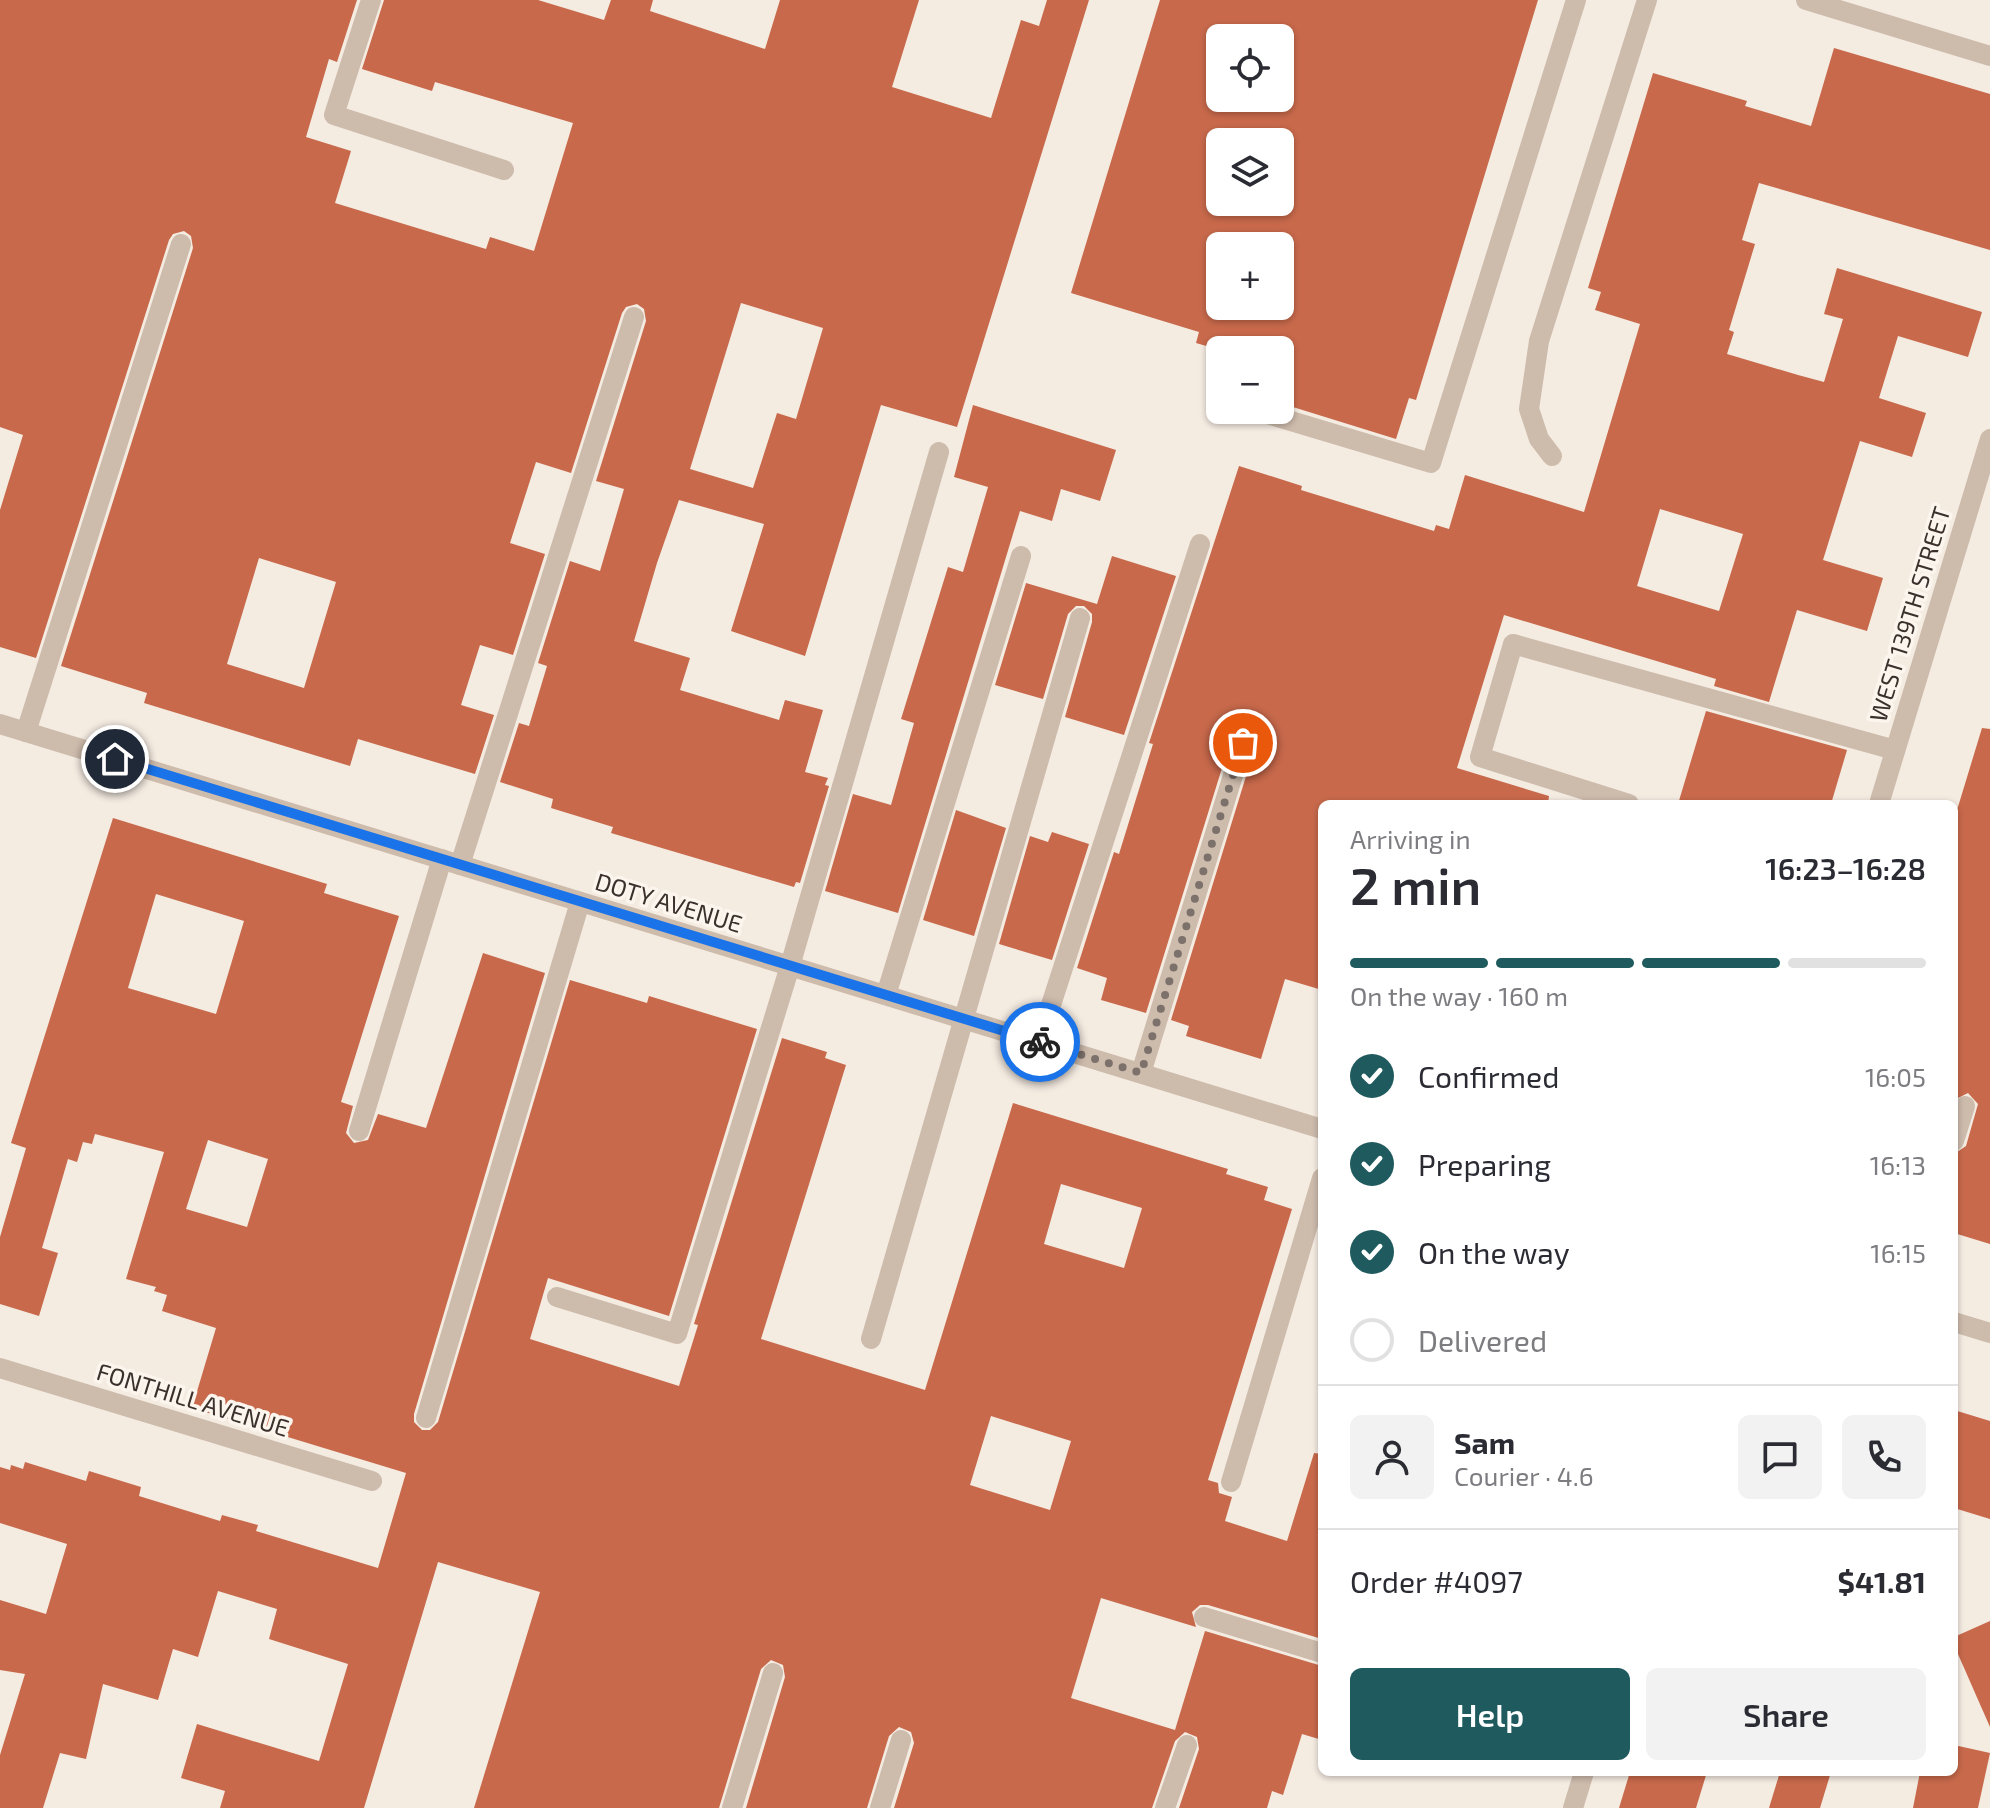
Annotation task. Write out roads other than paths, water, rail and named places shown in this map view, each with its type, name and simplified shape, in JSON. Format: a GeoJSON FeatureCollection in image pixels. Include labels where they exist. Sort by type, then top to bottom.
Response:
{"type":"FeatureCollection","features":[{"type":"Feature","properties":{"kind":"street"},"geometry":{"type":"LineString","coordinates":[[371,0],[334,115],[504,170]]}},
{"type":"Feature","properties":{"kind":"street"},"geometry":{"type":"LineString","coordinates":[[1294,422],[1431,463],[1576,0]]}},
{"type":"Feature","properties":{"kind":"street"},"geometry":{"type":"LineString","coordinates":[[1552,456],[1539,439],[1529,409],[1539,341],[1647,0]]}},
{"type":"Feature","properties":{"kind":"street"},"geometry":{"type":"LineString","coordinates":[[1806,0],[1857,8],[1990,56]]}},
{"type":"Feature","properties":{"kind":"street"},"geometry":{"type":"LineString","coordinates":[[26,732],[181,244]]}},
{"type":"Feature","properties":{"kind":"street"},"geometry":{"type":"LineString","coordinates":[[359,1131],[634,317]]}},
{"type":"Feature","properties":{"kind":"street","name":"WEST 139TH STREET"},"geometry":{"type":"LineString","coordinates":[[1880,800],[1990,439]]}},
{"type":"Feature","properties":{"kind":"street"},"geometry":{"type":"LineString","coordinates":[[557,1297],[677,1334],[790,966],[939,452]]}},
{"type":"Feature","properties":{"kind":"street"},"geometry":{"type":"LineString","coordinates":[[1039,1042],[1200,544]]}},
{"type":"Feature","properties":{"kind":"street"},"geometry":{"type":"LineString","coordinates":[[886,995],[1021,556]]}},
{"type":"Feature","properties":{"kind":"street"},"geometry":{"type":"LineString","coordinates":[[871,1339],[1080,618]]}},
{"type":"Feature","properties":{"kind":"street"},"geometry":{"type":"LineString","coordinates":[[1616,800],[1480,757],[1513,644],[1895,750]]}},
{"type":"Feature","properties":{"kind":"street","name":"DOTY AVENUE"},"geometry":{"type":"LineString","coordinates":[[0,724],[1318,1128]]}},
{"type":"Feature","properties":{"kind":"street"},"geometry":{"type":"LineString","coordinates":[[1141,1073],[1243,743]]}},
{"type":"Feature","properties":{"kind":"street"},"geometry":{"type":"LineString","coordinates":[[426,1418],[580,902]]}},
{"type":"Feature","properties":{"kind":"street"},"geometry":{"type":"LineString","coordinates":[[1958,1128],[1965,1106]]}},
{"type":"Feature","properties":{"kind":"street"},"geometry":{"type":"LineString","coordinates":[[1231,1482],[1318,1191]]}},
{"type":"Feature","properties":{"kind":"street"},"geometry":{"type":"LineString","coordinates":[[1958,1323],[1990,1333]]}},
{"type":"Feature","properties":{"kind":"street","name":"FONTHILL AVENUE"},"geometry":{"type":"LineString","coordinates":[[0,1368],[372,1481]]}},
{"type":"Feature","properties":{"kind":"street"},"geometry":{"type":"LineString","coordinates":[[1204,1617],[1318,1652]]}},
{"type":"Feature","properties":{"kind":"street"},"geometry":{"type":"LineString","coordinates":[[732,1808],[773,1673]]}},
{"type":"Feature","properties":{"kind":"street"},"geometry":{"type":"LineString","coordinates":[[880,1808],[901,1740]]}},
{"type":"Feature","properties":{"kind":"street"},"geometry":{"type":"LineString","coordinates":[[1165,1808],[1187,1745]]}},
{"type":"Feature","properties":{"kind":"street"},"geometry":{"type":"LineString","coordinates":[[1573,1808],[1583,1776]]}}]}
